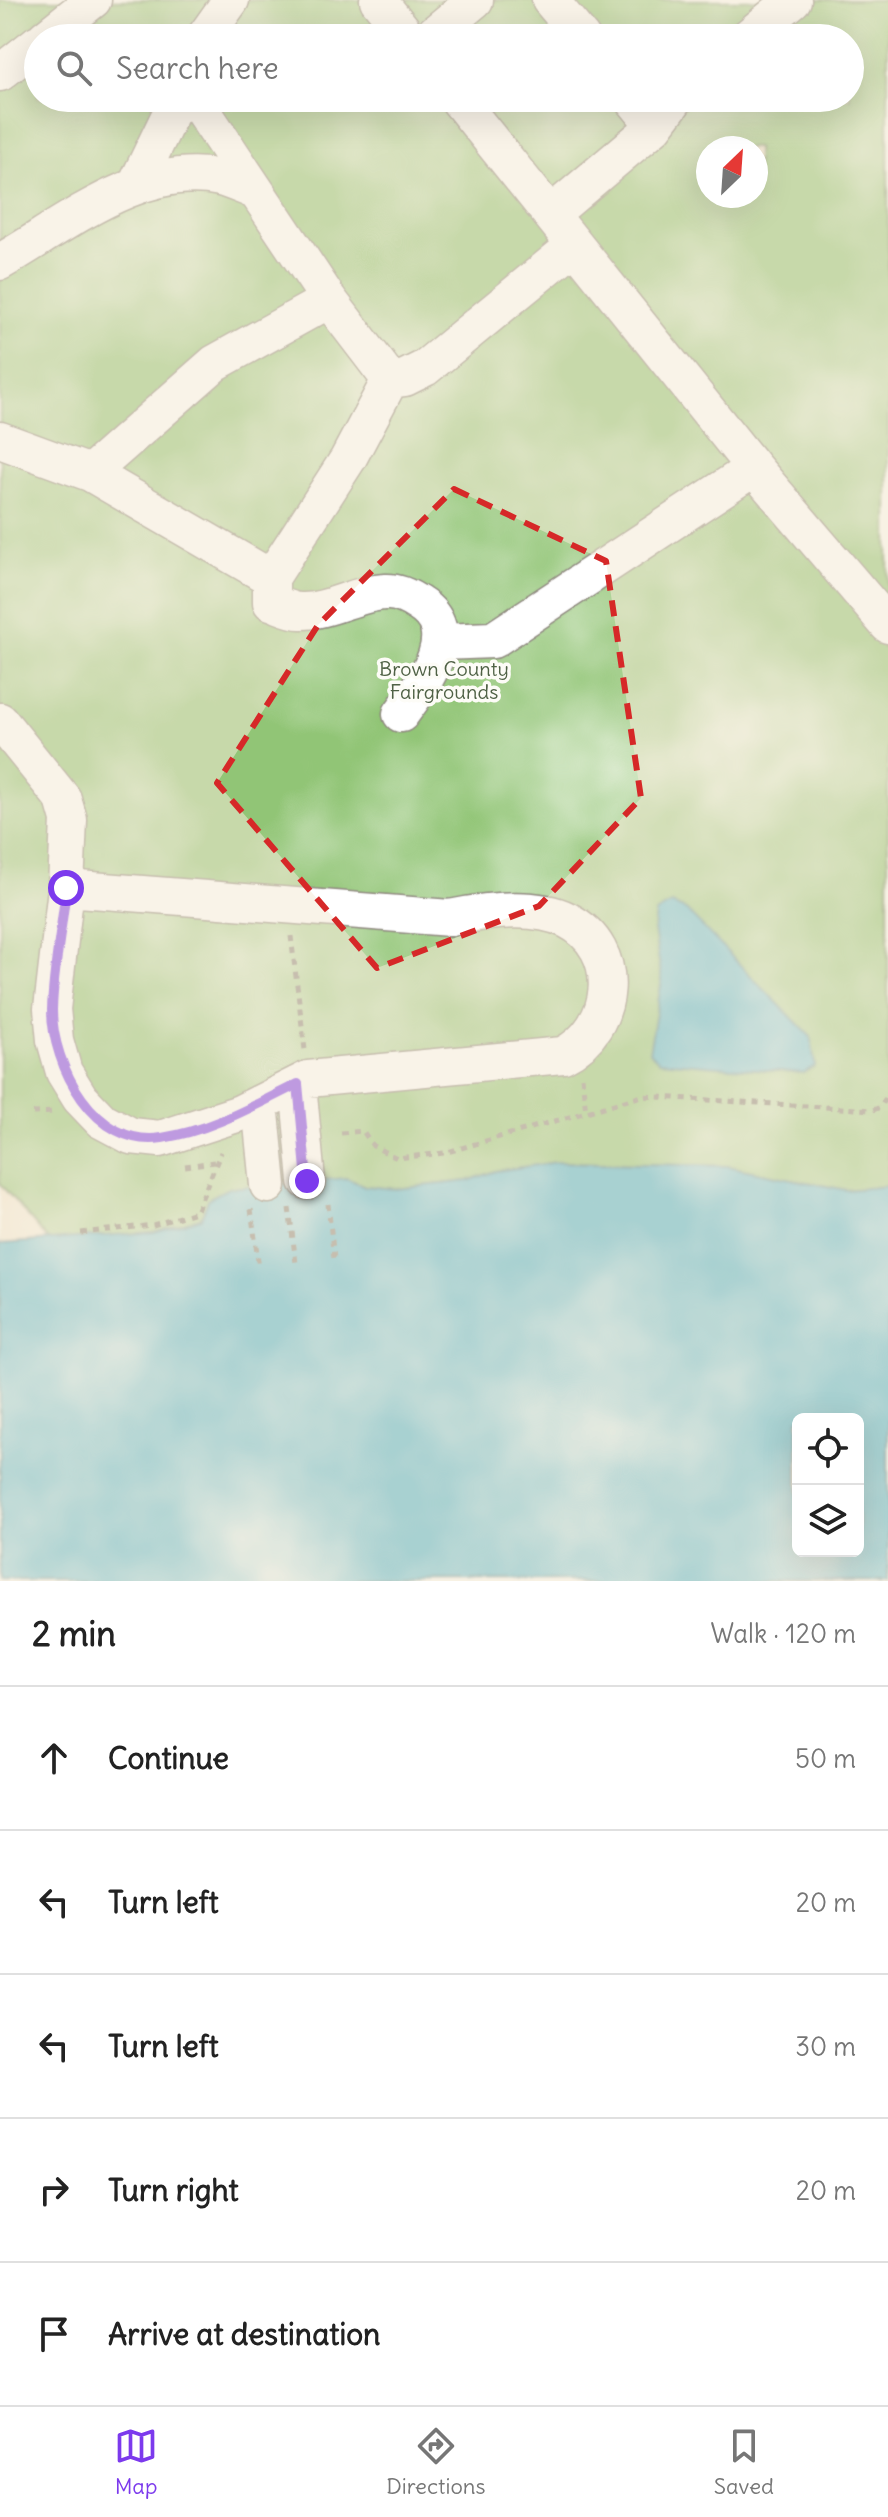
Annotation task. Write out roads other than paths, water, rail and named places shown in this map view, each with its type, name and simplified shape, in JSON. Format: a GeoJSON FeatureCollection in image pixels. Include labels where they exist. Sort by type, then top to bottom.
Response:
{"type":"FeatureCollection","features":[{"type":"Feature","properties":{"kind":"lane"},"geometry":{"type":"LineString","coordinates":[[63,24],[93,0]]}},
{"type":"Feature","properties":{"kind":"lane"},"geometry":{"type":"LineString","coordinates":[[214,24],[231,0]]}},
{"type":"Feature","properties":{"kind":"lane"},"geometry":{"type":"LineString","coordinates":[[378,0],[398,24]]}},
{"type":"Feature","properties":{"kind":"lane"},"geometry":{"type":"LineString","coordinates":[[446,24],[475,0]]}},
{"type":"Feature","properties":{"kind":"lane"},"geometry":{"type":"LineString","coordinates":[[550,0],[570,24]]}},
{"type":"Feature","properties":{"kind":"lane"},"geometry":{"type":"LineString","coordinates":[[764,24],[793,0]]}},
{"type":"Feature","properties":{"kind":"lane"},"geometry":{"type":"LineString","coordinates":[[0,73],[24,54]]}},
{"type":"Feature","properties":{"kind":"lane"},"geometry":{"type":"LineString","coordinates":[[137,183],[171,112]]}},
{"type":"Feature","properties":{"kind":"lane"},"geometry":{"type":"LineString","coordinates":[[203,112],[329,300],[390,380]]}},
{"type":"Feature","properties":{"kind":"lane"},"geometry":{"type":"LineString","coordinates":[[468,112],[754,468],[888,625]]}},
{"type":"Feature","properties":{"kind":"lane"},"geometry":{"type":"LineString","coordinates":[[551,214],[665,112]]}},
{"type":"Feature","properties":{"kind":"lane"},"geometry":{"type":"LineString","coordinates":[[0,262],[137,183],[181,175],[221,178],[255,191]]}},
{"type":"Feature","properties":{"kind":"lane"},"geometry":{"type":"LineString","coordinates":[[390,380],[405,378],[425,368],[575,245]]}},
{"type":"Feature","properties":{"kind":"lane"},"geometry":{"type":"LineString","coordinates":[[90,473],[215,363],[329,300]]}},
{"type":"Feature","properties":{"kind":"lane"},"geometry":{"type":"LineString","coordinates":[[390,380],[348,459],[271,578],[271,602],[299,611],[386,592],[404,595],[436,617],[441,642],[427,679],[401,714]]}},
{"type":"Feature","properties":{"kind":"lane"},"geometry":{"type":"LineString","coordinates":[[0,440],[90,473],[271,578]]}},
{"type":"Feature","properties":{"kind":"lane"},"geometry":{"type":"LineString","coordinates":[[441,642],[493,640],[754,468]]}},
{"type":"Feature","properties":{"kind":"lane"},"geometry":{"type":"LineString","coordinates":[[0,721],[63,799],[69,820],[66,888],[52,1009],[55,1040],[64,1072],[80,1098],[101,1120],[131,1136],[160,1139],[240,1113],[303,1081],[563,1055],[587,1040],[605,1007],[607,981],[601,957],[588,936],[567,920],[529,913],[479,912],[450,918],[66,888]]}},
{"type":"Feature","properties":{"kind":"lane"},"geometry":{"type":"LineString","coordinates":[[260,1103],[288,1189],[303,1081]]}},
{"type":"Feature","properties":{"kind":"water"},"geometry":{"type":"Polygon","coordinates":[[[671,904],[686,910],[811,1037],[815,1066],[803,1073],[659,1061],[649,1052],[662,980],[654,930],[656,913],[671,904]]]}},
{"type":"Feature","properties":{"kind":"water"},"geometry":{"type":"Polygon","coordinates":[[[557,1162],[727,1166],[846,1190],[888,1186],[888,1581],[0,1581],[0,1244],[154,1232],[201,1218],[209,1198],[229,1188],[346,1178],[365,1186],[396,1189],[468,1181],[496,1171],[557,1162]]]}},
{"type":"Feature","properties":{"kind":"park label","name":"Brown County Fairgrounds"},"geometry":{"type":"Point","coordinates":[444,680]}}]}
